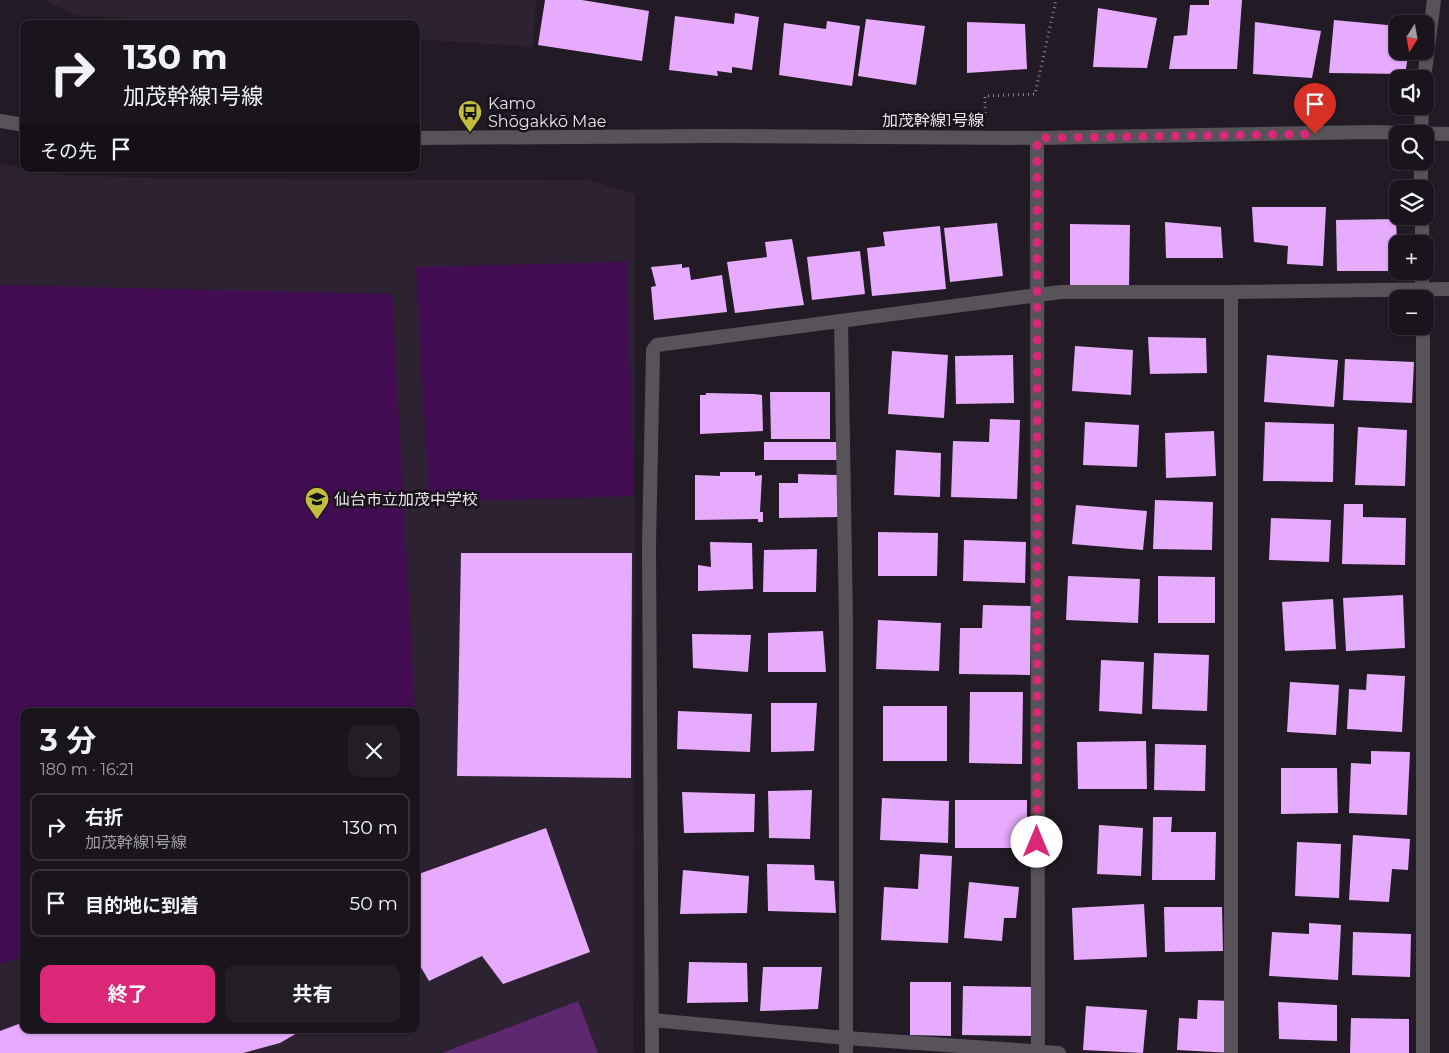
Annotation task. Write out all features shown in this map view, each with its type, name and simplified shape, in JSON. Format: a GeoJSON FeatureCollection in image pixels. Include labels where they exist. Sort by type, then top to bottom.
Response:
{"type":"FeatureCollection","features":[{"type":"Feature","properties":{"kind":"street"},"geometry":{"type":"LineString","coordinates":[[1425,70],[1434,0]]}},
{"type":"Feature","properties":{"kind":"street"},"geometry":{"type":"LineString","coordinates":[[0,121],[20,124]]}},
{"type":"Feature","properties":{"kind":"street","name":"加茂幹線1号線"},"geometry":{"type":"LineString","coordinates":[[420,138],[714,136],[1037,138],[1389,133]]}},
{"type":"Feature","properties":{"kind":"street","name":"加茂幹線1号線"},"geometry":{"type":"LineString","coordinates":[[1434,133],[1449,134]]}},
{"type":"Feature","properties":{"kind":"street"},"geometry":{"type":"LineString","coordinates":[[1037,138],[1038,1052]]}},
{"type":"Feature","properties":{"kind":"street"},"geometry":{"type":"LineString","coordinates":[[1434,292],[1449,289]]}},
{"type":"Feature","properties":{"kind":"street"},"geometry":{"type":"LineString","coordinates":[[652,1053],[649,546],[653,350],[657,345],[1061,292],[1389,294]]}},
{"type":"Feature","properties":{"kind":"street"},"geometry":{"type":"LineString","coordinates":[[1230,1053],[1231,292]]}},
{"type":"Feature","properties":{"kind":"street"},"geometry":{"type":"LineString","coordinates":[[841,321],[846,624],[846,1053]]}},
{"type":"Feature","properties":{"kind":"street"},"geometry":{"type":"LineString","coordinates":[[1422,335],[1424,1053]]}},
{"type":"Feature","properties":{"kind":"street"},"geometry":{"type":"LineString","coordinates":[[652,1020],[846,1038],[1059,1053]]}},
{"type":"Feature","properties":{"kind":"path"},"geometry":{"type":"LineString","coordinates":[[986,138],[985,96],[1035,94],[1056,0]]}},
{"type":"Feature","properties":{"kind":"shaded area"},"geometry":{"type":"Polygon","coordinates":[[[44,0],[536,0],[533,47],[420,39],[420,20],[143,20],[76,15],[44,0]]]}},
{"type":"Feature","properties":{"kind":"shaded area","name":"仙台市立加茂中学校"},"geometry":{"type":"Polygon","coordinates":[[[0,164],[20,167],[20,172],[183,179],[588,180],[635,194],[633,1053],[0,1053],[0,164]]]}},
{"type":"Feature","properties":{"kind":"shaded area"},"geometry":{"type":"Polygon","coordinates":[[[627,262],[634,496],[429,502],[416,267],[627,262]]]}},
{"type":"Feature","properties":{"kind":"shaded area"},"geometry":{"type":"Polygon","coordinates":[[[0,285],[392,294],[415,708],[20,708],[20,957],[0,964],[0,285]]]}},
{"type":"Feature","properties":{"kind":"shaded area"},"geometry":{"type":"Polygon","coordinates":[[[578,1001],[598,1053],[442,1053],[578,1001]]]}},
{"type":"Feature","properties":{"kind":"building"},"geometry":{"type":"Polygon","coordinates":[[[545,0],[582,0],[649,11],[642,61],[538,45],[545,0]]]}},
{"type":"Feature","properties":{"kind":"building"},"geometry":{"type":"Polygon","coordinates":[[[1209,0],[1242,0],[1237,69],[1169,69],[1174,36],[1187,35],[1190,5],[1209,5],[1209,0]]]}},
{"type":"Feature","properties":{"kind":"building"},"geometry":{"type":"Polygon","coordinates":[[[1098,8],[1157,18],[1147,68],[1093,67],[1098,8]]]}},
{"type":"Feature","properties":{"kind":"building"},"geometry":{"type":"Polygon","coordinates":[[[735,13],[759,17],[752,70],[732,67],[732,73],[717,71],[718,76],[669,70],[675,16],[734,24],[735,13]]]}},
{"type":"Feature","properties":{"kind":"building"},"geometry":{"type":"Polygon","coordinates":[[[866,19],[925,26],[916,85],[858,76],[866,19]]]}},
{"type":"Feature","properties":{"kind":"building"},"geometry":{"type":"Polygon","coordinates":[[[1334,20],[1389,25],[1389,60],[1407,60],[1406,70],[1389,70],[1389,74],[1329,73],[1334,20]]]}},
{"type":"Feature","properties":{"kind":"building"},"geometry":{"type":"Polygon","coordinates":[[[827,21],[860,26],[852,86],[779,75],[784,23],[826,29],[827,21]]]}},
{"type":"Feature","properties":{"kind":"building"},"geometry":{"type":"Polygon","coordinates":[[[967,22],[1025,24],[1027,69],[967,73],[967,22]]]}},
{"type":"Feature","properties":{"kind":"building"},"geometry":{"type":"Polygon","coordinates":[[[1255,22],[1321,31],[1312,78],[1253,74],[1255,22]]]}},
{"type":"Feature","properties":{"kind":"building"},"geometry":{"type":"Polygon","coordinates":[[[1252,207],[1326,207],[1323,266],[1287,264],[1288,246],[1254,242],[1252,207]]]}},
{"type":"Feature","properties":{"kind":"building"},"geometry":{"type":"Polygon","coordinates":[[[1389,219],[1389,225],[1396,225],[1397,235],[1389,235],[1389,271],[1337,271],[1336,220],[1389,219]]]}},
{"type":"Feature","properties":{"kind":"building"},"geometry":{"type":"Polygon","coordinates":[[[1165,222],[1221,227],[1223,258],[1166,258],[1165,222]]]}},
{"type":"Feature","properties":{"kind":"building"},"geometry":{"type":"Polygon","coordinates":[[[997,223],[1003,276],[950,282],[944,228],[997,223]]]}},
{"type":"Feature","properties":{"kind":"building"},"geometry":{"type":"Polygon","coordinates":[[[1070,224],[1130,225],[1129,285],[1070,285],[1070,224]]]}},
{"type":"Feature","properties":{"kind":"building"},"geometry":{"type":"Polygon","coordinates":[[[940,226],[946,289],[872,296],[867,248],[885,246],[883,232],[940,226]]]}},
{"type":"Feature","properties":{"kind":"building"},"geometry":{"type":"Polygon","coordinates":[[[792,239],[804,305],[735,313],[727,262],[767,257],[765,242],[792,239]]]}},
{"type":"Feature","properties":{"kind":"building"},"geometry":{"type":"Polygon","coordinates":[[[860,251],[865,294],[812,300],[807,257],[860,251]]]}},
{"type":"Feature","properties":{"kind":"building"},"geometry":{"type":"Polygon","coordinates":[[[682,264],[682,268],[689,267],[691,280],[722,275],[727,312],[654,320],[651,287],[656,286],[651,267],[682,264]]]}},
{"type":"Feature","properties":{"kind":"building"},"geometry":{"type":"Polygon","coordinates":[[[1148,337],[1206,338],[1207,373],[1150,374],[1148,337]]]}},
{"type":"Feature","properties":{"kind":"building"},"geometry":{"type":"Polygon","coordinates":[[[1075,346],[1133,350],[1131,395],[1072,391],[1075,346]]]}},
{"type":"Feature","properties":{"kind":"building"},"geometry":{"type":"Polygon","coordinates":[[[892,351],[948,355],[944,418],[888,414],[892,351]]]}},
{"type":"Feature","properties":{"kind":"building"},"geometry":{"type":"Polygon","coordinates":[[[1013,355],[1014,403],[956,404],[955,356],[1013,355]]]}},
{"type":"Feature","properties":{"kind":"building"},"geometry":{"type":"Polygon","coordinates":[[[1267,355],[1338,360],[1334,407],[1264,402],[1267,355]]]}},
{"type":"Feature","properties":{"kind":"building"},"geometry":{"type":"Polygon","coordinates":[[[1345,359],[1414,362],[1412,403],[1343,400],[1345,359]]]}},
{"type":"Feature","properties":{"kind":"building"},"geometry":{"type":"Polygon","coordinates":[[[770,392],[830,392],[830,439],[771,439],[770,392]]]}},
{"type":"Feature","properties":{"kind":"building"},"geometry":{"type":"Polygon","coordinates":[[[706,393],[762,395],[763,431],[700,434],[700,395],[706,395],[706,393]]]}},
{"type":"Feature","properties":{"kind":"building"},"geometry":{"type":"Polygon","coordinates":[[[990,419],[1020,420],[1017,499],[951,497],[953,441],[989,442],[990,419]]]}},
{"type":"Feature","properties":{"kind":"building"},"geometry":{"type":"Polygon","coordinates":[[[1085,422],[1139,425],[1137,467],[1083,465],[1085,422]]]}},
{"type":"Feature","properties":{"kind":"building"},"geometry":{"type":"Polygon","coordinates":[[[1265,422],[1334,424],[1333,482],[1263,481],[1265,422]]]}},
{"type":"Feature","properties":{"kind":"building"},"geometry":{"type":"Polygon","coordinates":[[[1358,427],[1407,430],[1405,486],[1355,485],[1358,427]]]}},
{"type":"Feature","properties":{"kind":"building"},"geometry":{"type":"Polygon","coordinates":[[[1214,431],[1216,476],[1166,478],[1165,433],[1214,431]]]}},
{"type":"Feature","properties":{"kind":"building"},"geometry":{"type":"Polygon","coordinates":[[[764,442],[844,442],[844,460],[764,460],[764,442]]]}},
{"type":"Feature","properties":{"kind":"building"},"geometry":{"type":"Polygon","coordinates":[[[896,450],[941,453],[940,497],[894,495],[896,450]]]}},
{"type":"Feature","properties":{"kind":"building"},"geometry":{"type":"Polygon","coordinates":[[[720,472],[755,472],[755,476],[762,475],[760,512],[763,512],[763,522],[758,522],[758,519],[695,520],[695,475],[720,476],[720,472]]]}},
{"type":"Feature","properties":{"kind":"building"},"geometry":{"type":"Polygon","coordinates":[[[798,474],[837,475],[838,517],[779,518],[779,483],[798,483],[798,474]]]}},
{"type":"Feature","properties":{"kind":"building"},"geometry":{"type":"Polygon","coordinates":[[[1155,500],[1213,502],[1212,550],[1153,549],[1155,500]]]}},
{"type":"Feature","properties":{"kind":"building"},"geometry":{"type":"Polygon","coordinates":[[[1344,504],[1363,504],[1363,517],[1406,518],[1405,565],[1342,564],[1344,504]]]}},
{"type":"Feature","properties":{"kind":"building"},"geometry":{"type":"Polygon","coordinates":[[[1076,505],[1147,511],[1143,550],[1072,544],[1076,505]]]}},
{"type":"Feature","properties":{"kind":"building"},"geometry":{"type":"Polygon","coordinates":[[[1271,518],[1331,520],[1329,562],[1269,560],[1271,518]]]}},
{"type":"Feature","properties":{"kind":"building"},"geometry":{"type":"Polygon","coordinates":[[[878,532],[938,533],[937,576],[878,576],[878,532]]]}},
{"type":"Feature","properties":{"kind":"building"},"geometry":{"type":"Polygon","coordinates":[[[964,540],[1026,542],[1025,583],[963,581],[964,540]]]}},
{"type":"Feature","properties":{"kind":"building"},"geometry":{"type":"Polygon","coordinates":[[[710,542],[752,543],[753,589],[698,591],[698,565],[711,567],[710,542]]]}},
{"type":"Feature","properties":{"kind":"building"},"geometry":{"type":"Polygon","coordinates":[[[817,549],[816,592],[763,592],[764,550],[817,549]]]}},
{"type":"Feature","properties":{"kind":"building"},"geometry":{"type":"Polygon","coordinates":[[[461,553],[632,553],[631,778],[457,776],[461,553]]]}},
{"type":"Feature","properties":{"kind":"building"},"geometry":{"type":"Polygon","coordinates":[[[1068,576],[1140,579],[1138,623],[1066,620],[1068,576]]]}},
{"type":"Feature","properties":{"kind":"building"},"geometry":{"type":"Polygon","coordinates":[[[1158,576],[1215,577],[1215,623],[1158,623],[1158,576]]]}},
{"type":"Feature","properties":{"kind":"building"},"geometry":{"type":"Polygon","coordinates":[[[1403,595],[1405,648],[1346,651],[1343,598],[1403,595]]]}},
{"type":"Feature","properties":{"kind":"building"},"geometry":{"type":"Polygon","coordinates":[[[1333,599],[1336,649],[1285,651],[1282,602],[1333,599]]]}},
{"type":"Feature","properties":{"kind":"building"},"geometry":{"type":"Polygon","coordinates":[[[983,605],[1031,606],[1030,675],[959,674],[960,628],[982,628],[983,605]]]}},
{"type":"Feature","properties":{"kind":"building"},"geometry":{"type":"Polygon","coordinates":[[[878,620],[941,623],[939,671],[876,669],[878,620]]]}},
{"type":"Feature","properties":{"kind":"building"},"geometry":{"type":"Polygon","coordinates":[[[823,631],[826,672],[768,672],[768,633],[823,631]]]}},
{"type":"Feature","properties":{"kind":"building"},"geometry":{"type":"Polygon","coordinates":[[[692,634],[751,635],[748,672],[693,668],[692,634]]]}},
{"type":"Feature","properties":{"kind":"building"},"geometry":{"type":"Polygon","coordinates":[[[1154,653],[1209,655],[1207,711],[1152,709],[1154,653]]]}},
{"type":"Feature","properties":{"kind":"building"},"geometry":{"type":"Polygon","coordinates":[[[1101,660],[1144,662],[1142,714],[1099,711],[1101,660]]]}},
{"type":"Feature","properties":{"kind":"building"},"geometry":{"type":"Polygon","coordinates":[[[1367,674],[1405,676],[1402,732],[1347,729],[1349,689],[1366,690],[1367,674]]]}},
{"type":"Feature","properties":{"kind":"building"},"geometry":{"type":"Polygon","coordinates":[[[1290,682],[1339,685],[1336,735],[1287,732],[1290,682]]]}},
{"type":"Feature","properties":{"kind":"building"},"geometry":{"type":"Polygon","coordinates":[[[970,692],[1023,692],[1022,764],[969,763],[970,692]]]}},
{"type":"Feature","properties":{"kind":"building"},"geometry":{"type":"Polygon","coordinates":[[[771,703],[817,703],[814,751],[771,752],[771,703]]]}},
{"type":"Feature","properties":{"kind":"building"},"geometry":{"type":"Polygon","coordinates":[[[883,706],[947,706],[947,761],[883,761],[883,706]]]}},
{"type":"Feature","properties":{"kind":"building"},"geometry":{"type":"Polygon","coordinates":[[[678,711],[752,714],[750,752],[677,749],[678,711]]]}},
{"type":"Feature","properties":{"kind":"building"},"geometry":{"type":"Polygon","coordinates":[[[1146,741],[1147,789],[1078,789],[1077,742],[1146,741]]]}},
{"type":"Feature","properties":{"kind":"building"},"geometry":{"type":"Polygon","coordinates":[[[1155,744],[1206,745],[1205,791],[1154,790],[1155,744]]]}},
{"type":"Feature","properties":{"kind":"building"},"geometry":{"type":"Polygon","coordinates":[[[1371,751],[1410,752],[1407,815],[1349,813],[1351,763],[1371,764],[1371,751]]]}},
{"type":"Feature","properties":{"kind":"building"},"geometry":{"type":"Polygon","coordinates":[[[1281,768],[1337,768],[1338,813],[1281,814],[1281,768]]]}},
{"type":"Feature","properties":{"kind":"building"},"geometry":{"type":"Polygon","coordinates":[[[812,790],[810,839],[769,838],[768,791],[812,790]]]}},
{"type":"Feature","properties":{"kind":"building"},"geometry":{"type":"Polygon","coordinates":[[[682,792],[755,794],[754,832],[684,833],[682,792]]]}},
{"type":"Feature","properties":{"kind":"building"},"geometry":{"type":"Polygon","coordinates":[[[882,798],[949,801],[948,843],[880,840],[882,798]]]}},
{"type":"Feature","properties":{"kind":"building"},"geometry":{"type":"Polygon","coordinates":[[[955,800],[1027,800],[1027,848],[955,848],[955,800]]]}},
{"type":"Feature","properties":{"kind":"building"},"geometry":{"type":"Polygon","coordinates":[[[1153,817],[1172,817],[1171,832],[1216,832],[1215,880],[1152,880],[1153,817]]]}},
{"type":"Feature","properties":{"kind":"building"},"geometry":{"type":"Polygon","coordinates":[[[1099,825],[1143,828],[1141,876],[1097,874],[1099,825]]]}},
{"type":"Feature","properties":{"kind":"building"},"geometry":{"type":"Polygon","coordinates":[[[546,828],[590,952],[503,984],[482,956],[429,981],[420,966],[420,874],[546,828]]]}},
{"type":"Feature","properties":{"kind":"building"},"geometry":{"type":"Polygon","coordinates":[[[1353,835],[1410,839],[1408,870],[1392,869],[1389,902],[1349,900],[1353,835]]]}},
{"type":"Feature","properties":{"kind":"building"},"geometry":{"type":"Polygon","coordinates":[[[1297,842],[1341,844],[1339,898],[1295,896],[1297,842]]]}},
{"type":"Feature","properties":{"kind":"building"},"geometry":{"type":"Polygon","coordinates":[[[920,854],[952,856],[948,943],[881,940],[884,887],[918,889],[920,854]]]}},
{"type":"Feature","properties":{"kind":"building"},"geometry":{"type":"Polygon","coordinates":[[[767,864],[814,865],[815,880],[834,881],[836,913],[768,911],[767,864]]]}},
{"type":"Feature","properties":{"kind":"building"},"geometry":{"type":"Polygon","coordinates":[[[683,870],[749,876],[747,913],[680,914],[683,870]]]}},
{"type":"Feature","properties":{"kind":"building"},"geometry":{"type":"Polygon","coordinates":[[[969,882],[1019,887],[1016,918],[1004,918],[1002,941],[964,938],[969,882]]]}},
{"type":"Feature","properties":{"kind":"building"},"geometry":{"type":"Polygon","coordinates":[[[1144,904],[1147,957],[1074,960],[1072,908],[1144,904]]]}},
{"type":"Feature","properties":{"kind":"building"},"geometry":{"type":"Polygon","coordinates":[[[1164,907],[1222,907],[1223,951],[1165,952],[1164,907]]]}},
{"type":"Feature","properties":{"kind":"building"},"geometry":{"type":"Polygon","coordinates":[[[1309,923],[1341,925],[1338,980],[1269,976],[1272,932],[1309,934],[1309,923]]]}},
{"type":"Feature","properties":{"kind":"building"},"geometry":{"type":"Polygon","coordinates":[[[1353,932],[1411,934],[1410,977],[1352,975],[1353,932]]]}},
{"type":"Feature","properties":{"kind":"building"},"geometry":{"type":"Polygon","coordinates":[[[689,962],[747,963],[748,1002],[687,1003],[689,962]]]}},
{"type":"Feature","properties":{"kind":"building"},"geometry":{"type":"Polygon","coordinates":[[[763,967],[822,967],[818,1009],[760,1011],[763,967]]]}},
{"type":"Feature","properties":{"kind":"building"},"geometry":{"type":"Polygon","coordinates":[[[910,982],[951,982],[951,1036],[910,1035],[910,982]]]}},
{"type":"Feature","properties":{"kind":"building"},"geometry":{"type":"Polygon","coordinates":[[[963,986],[1033,987],[1033,1036],[962,1035],[963,986]]]}},
{"type":"Feature","properties":{"kind":"building"},"geometry":{"type":"Polygon","coordinates":[[[1198,1000],[1234,1001],[1232,1053],[1177,1050],[1179,1018],[1197,1019],[1198,1000]]]}},
{"type":"Feature","properties":{"kind":"building"},"geometry":{"type":"Polygon","coordinates":[[[1278,1002],[1337,1005],[1337,1041],[1279,1039],[1278,1002]]]}},
{"type":"Feature","properties":{"kind":"building"},"geometry":{"type":"Polygon","coordinates":[[[1086,1006],[1147,1010],[1143,1053],[1083,1050],[1086,1006]]]}},
{"type":"Feature","properties":{"kind":"building"},"geometry":{"type":"Polygon","coordinates":[[[1351,1018],[1409,1019],[1409,1053],[1350,1053],[1351,1018]]]}},
{"type":"Feature","properties":{"kind":"building"},"geometry":{"type":"Polygon","coordinates":[[[20,1024],[20,1033],[297,1033],[280,1043],[243,1053],[0,1053],[0,1031],[20,1024]]]}},
{"type":"Feature","properties":{"kind":"place","name":"Kamo Shōgakkō Mae"},"geometry":{"type":"Point","coordinates":[470,133]}},
{"type":"Feature","properties":{"kind":"place","name":"仙台市立加茂中学校"},"geometry":{"type":"Point","coordinates":[317,520]}},
{"type":"Feature","properties":{"kind":"route"},"geometry":{"type":"LineString","coordinates":[[1037,842],[1037,138],[1315,134]]}}]}
